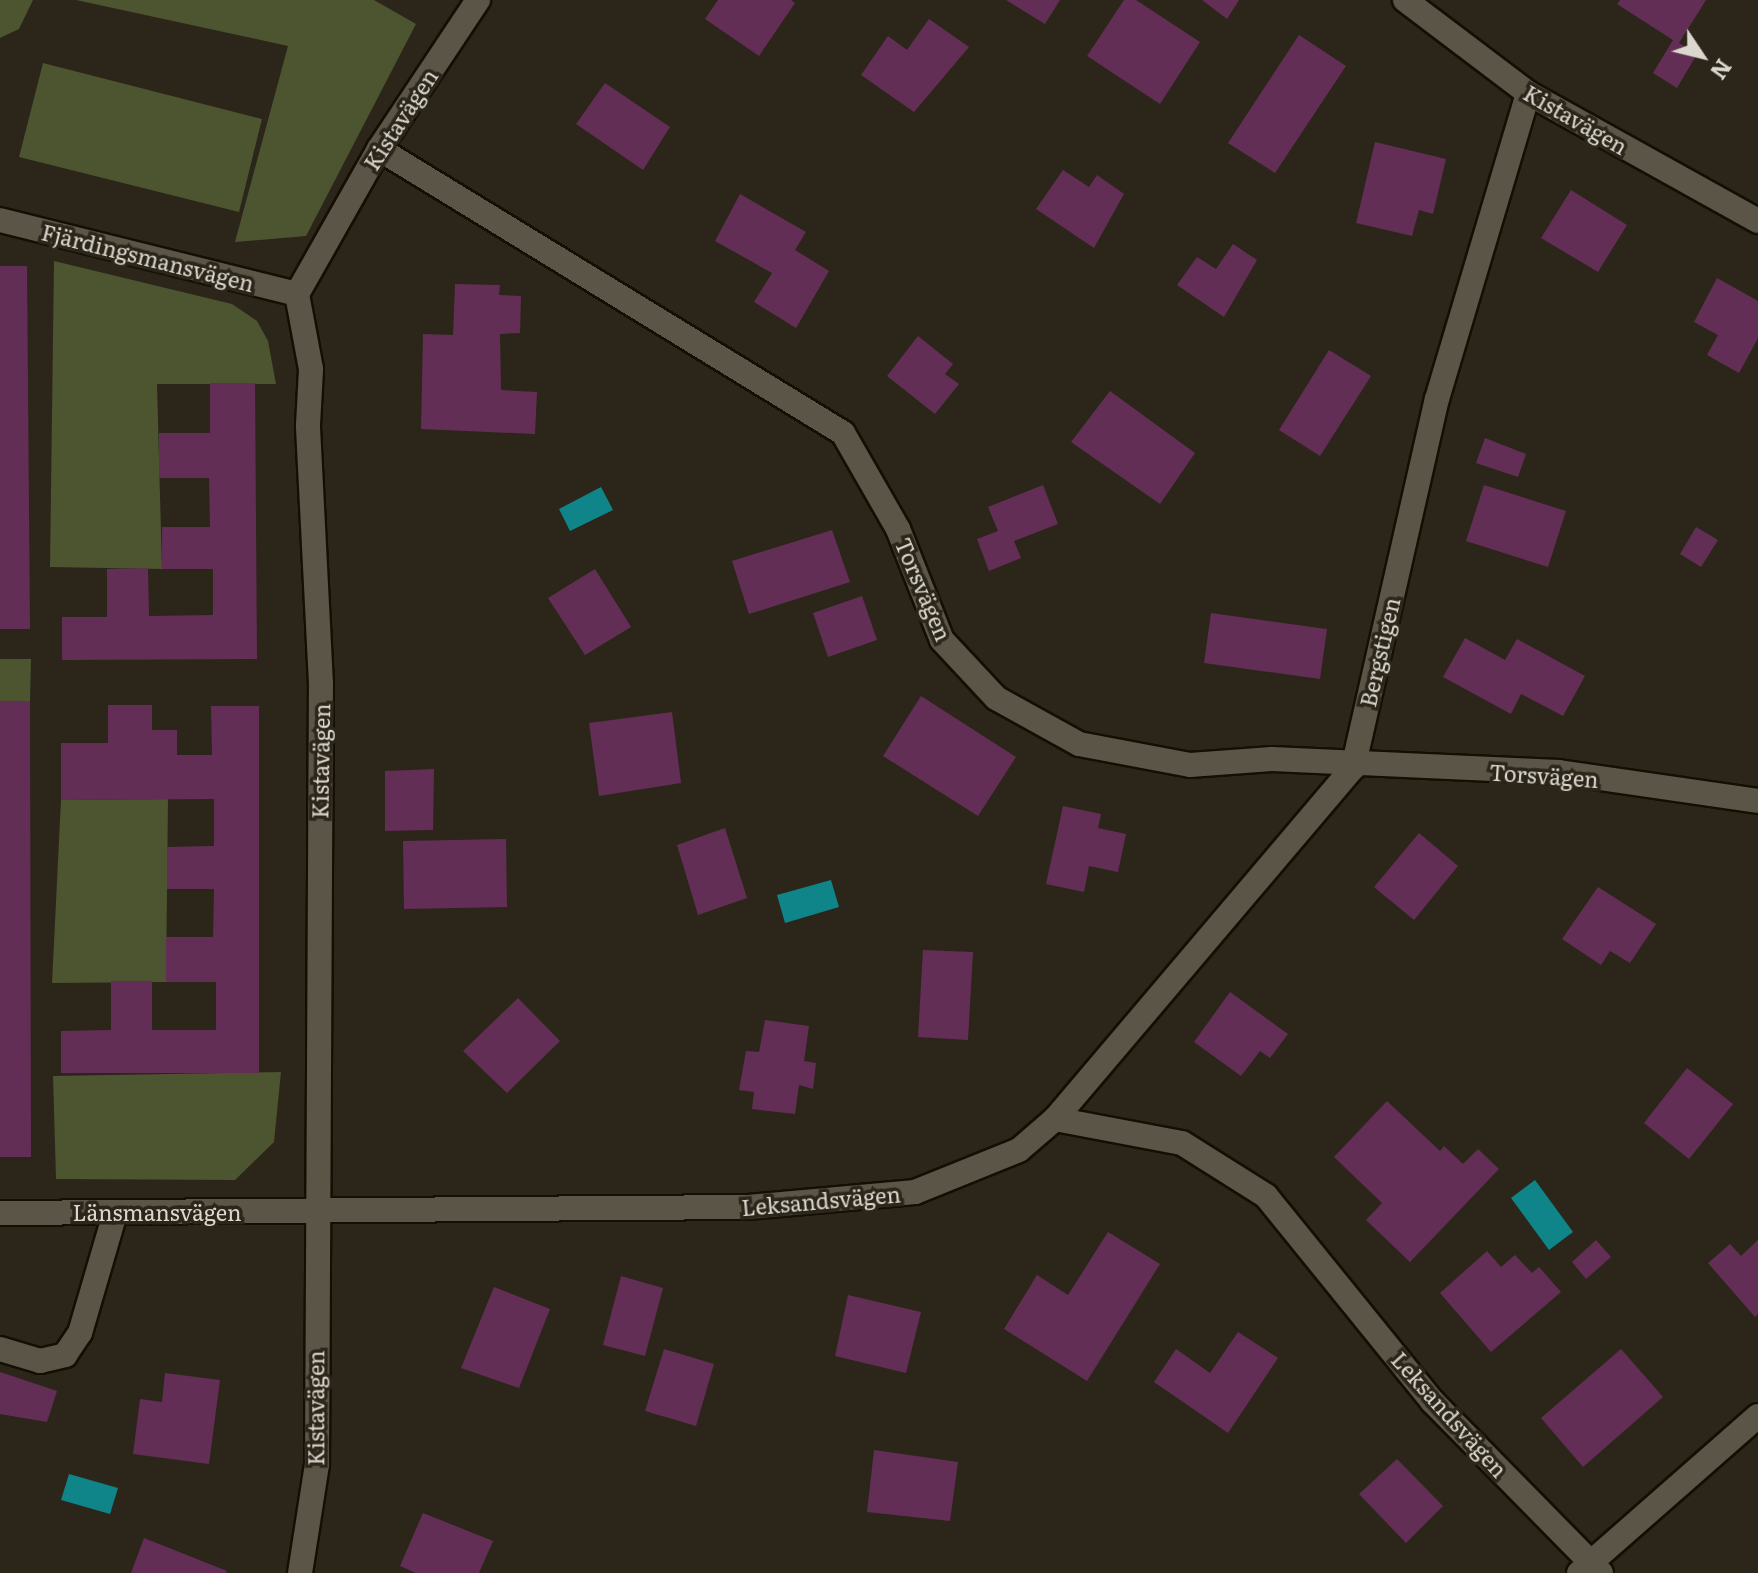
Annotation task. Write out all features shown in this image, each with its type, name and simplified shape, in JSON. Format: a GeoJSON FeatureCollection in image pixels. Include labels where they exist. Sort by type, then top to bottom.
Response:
{"type":"FeatureCollection","features":[{"type":"Feature","properties":{"kind":"street","name":"Kistavägen"},"geometry":{"type":"LineString","coordinates":[[300,1573],[317,1465],[314,1212],[321,684],[311,369],[297,294],[379,149],[478,0]]}},
{"type":"Feature","properties":{"kind":"street","name":"Kistavägen"},"geometry":{"type":"LineString","coordinates":[[1405,0],[1528,93],[1758,221]]}},
{"type":"Feature","properties":{"kind":"street","name":"Bergstigen"},"geometry":{"type":"LineString","coordinates":[[1055,1119],[1353,768],[1437,399],[1528,93]]}},
{"type":"Feature","properties":{"kind":"street","name":"Torsvägen"},"geometry":{"type":"LineString","coordinates":[[379,149],[843,433],[898,529],[942,640],[996,698],[1079,744],[1132,758],[1353,768],[1559,772],[1758,801]]}},
{"type":"Feature","properties":{"kind":"street","name":"Fjärdingsmansvägen"},"geometry":{"type":"LineString","coordinates":[[0,220],[297,294]]}},
{"type":"Feature","properties":{"kind":"street","name":"Leksandsvägen"},"geometry":{"type":"LineString","coordinates":[[314,1212],[748,1207],[915,1192],[1019,1150],[1055,1119],[1182,1143],[1266,1196],[1432,1401],[1590,1570]]}},
{"type":"Feature","properties":{"kind":"street","name":"Länsmansvägen"},"geometry":{"type":"LineString","coordinates":[[0,1213],[314,1212]]}},
{"type":"Feature","properties":{"kind":"street"},"geometry":{"type":"LineString","coordinates":[[0,1349],[40,1361],[65,1355],[80,1333],[115,1213]]}},
{"type":"Feature","properties":{"kind":"street"},"geometry":{"type":"LineString","coordinates":[[1590,1570],[1758,1416]]}},
{"type":"Feature","properties":{"kind":"green space"},"geometry":{"type":"Polygon","coordinates":[[[0,0],[33,0],[19,29],[0,38],[0,0]]]}},
{"type":"Feature","properties":{"kind":"green space"},"geometry":{"type":"Polygon","coordinates":[[[76,0],[374,0],[416,24],[306,236],[235,242],[288,46],[76,0]]]}},
{"type":"Feature","properties":{"kind":"green space"},"geometry":{"type":"Polygon","coordinates":[[[43,63],[262,119],[239,212],[19,157],[43,63]]]}},
{"type":"Feature","properties":{"kind":"green space"},"geometry":{"type":"Polygon","coordinates":[[[54,261],[232,304],[257,321],[268,341],[276,384],[157,384],[162,569],[50,567],[54,261]]]}},
{"type":"Feature","properties":{"kind":"green space"},"geometry":{"type":"Polygon","coordinates":[[[0,659],[31,659],[30,701],[0,701],[0,659]]]}},
{"type":"Feature","properties":{"kind":"green space"},"geometry":{"type":"Polygon","coordinates":[[[168,799],[166,982],[52,983],[61,800],[168,799]]]}},
{"type":"Feature","properties":{"kind":"green space"},"geometry":{"type":"Polygon","coordinates":[[[281,1072],[274,1142],[235,1180],[56,1179],[53,1076],[281,1072]]]}},
{"type":"Feature","properties":{"kind":"water"},"geometry":{"type":"Polygon","coordinates":[[[601,487],[613,510],[570,531],[559,509],[601,487]]]}},
{"type":"Feature","properties":{"kind":"water"},"geometry":{"type":"Polygon","coordinates":[[[831,880],[839,907],[785,923],[777,895],[831,880]]]}},
{"type":"Feature","properties":{"kind":"water"},"geometry":{"type":"Polygon","coordinates":[[[1535,1180],[1573,1232],[1549,1250],[1511,1198],[1535,1180]]]}},
{"type":"Feature","properties":{"kind":"water"},"geometry":{"type":"Polygon","coordinates":[[[69,1474],[118,1488],[110,1514],[61,1500],[69,1474]]]}},
{"type":"Feature","properties":{"kind":"building"},"geometry":{"type":"Polygon","coordinates":[[[718,0],[791,0],[795,3],[759,56],[705,19],[718,0]]]}},
{"type":"Feature","properties":{"kind":"building"},"geometry":{"type":"Polygon","coordinates":[[[1006,0],[1060,0],[1045,24],[1006,0]]]}},
{"type":"Feature","properties":{"kind":"building"},"geometry":{"type":"Polygon","coordinates":[[[1124,0],[1136,0],[1200,42],[1160,104],[1087,56],[1124,0]]]}},
{"type":"Feature","properties":{"kind":"building"},"geometry":{"type":"Polygon","coordinates":[[[1202,0],[1239,0],[1227,19],[1202,0]]]}},
{"type":"Feature","properties":{"kind":"building"},"geometry":{"type":"Polygon","coordinates":[[[1620,0],[1706,0],[1679,43],[1697,54],[1677,88],[1653,73],[1673,40],[1617,4],[1620,0]]]}},
{"type":"Feature","properties":{"kind":"building"},"geometry":{"type":"Polygon","coordinates":[[[929,19],[969,47],[914,112],[861,75],[888,36],[907,50],[929,19]]]}},
{"type":"Feature","properties":{"kind":"building"},"geometry":{"type":"Polygon","coordinates":[[[1299,35],[1346,66],[1275,173],[1228,143],[1299,35]]]}},
{"type":"Feature","properties":{"kind":"building"},"geometry":{"type":"Polygon","coordinates":[[[605,83],[670,127],[643,170],[576,124],[605,83]]]}},
{"type":"Feature","properties":{"kind":"building"},"geometry":{"type":"Polygon","coordinates":[[[1375,142],[1446,159],[1433,214],[1419,210],[1412,236],[1356,223],[1375,142]]]}},
{"type":"Feature","properties":{"kind":"building"},"geometry":{"type":"Polygon","coordinates":[[[1063,170],[1089,187],[1097,175],[1124,194],[1094,248],[1036,209],[1063,170]]]}},
{"type":"Feature","properties":{"kind":"building"},"geometry":{"type":"Polygon","coordinates":[[[1571,190],[1627,225],[1598,272],[1541,238],[1571,190]]]}},
{"type":"Feature","properties":{"kind":"building"},"geometry":{"type":"Polygon","coordinates":[[[740,194],[806,232],[795,250],[829,271],[796,328],[754,302],[772,273],[715,241],[740,194]]]}},
{"type":"Feature","properties":{"kind":"building"},"geometry":{"type":"Polygon","coordinates":[[[1233,244],[1257,260],[1224,317],[1177,285],[1197,257],[1216,269],[1233,244]]]}},
{"type":"Feature","properties":{"kind":"building"},"geometry":{"type":"Polygon","coordinates":[[[0,266],[27,266],[30,629],[0,629],[0,266]]]}},
{"type":"Feature","properties":{"kind":"building"},"geometry":{"type":"Polygon","coordinates":[[[1717,278],[1758,301],[1758,338],[1739,373],[1707,355],[1718,335],[1694,322],[1717,278]]]}},
{"type":"Feature","properties":{"kind":"building"},"geometry":{"type":"Polygon","coordinates":[[[455,284],[500,285],[499,295],[521,296],[520,333],[500,334],[501,390],[537,392],[535,434],[421,429],[423,334],[453,335],[455,284]]]}},
{"type":"Feature","properties":{"kind":"building"},"geometry":{"type":"Polygon","coordinates":[[[918,336],[953,364],[945,374],[959,384],[935,414],[887,376],[918,336]]]}},
{"type":"Feature","properties":{"kind":"building"},"geometry":{"type":"Polygon","coordinates":[[[1329,350],[1371,376],[1320,456],[1279,430],[1329,350]]]}},
{"type":"Feature","properties":{"kind":"building"},"geometry":{"type":"Polygon","coordinates":[[[210,383],[255,383],[257,659],[62,660],[62,617],[107,617],[107,569],[148,568],[149,616],[213,615],[213,569],[162,569],[162,527],[210,527],[209,478],[159,478],[159,433],[210,433],[210,383]]]}},
{"type":"Feature","properties":{"kind":"building"},"geometry":{"type":"Polygon","coordinates":[[[1110,391],[1195,453],[1160,504],[1071,442],[1110,391]]]}},
{"type":"Feature","properties":{"kind":"building"},"geometry":{"type":"Polygon","coordinates":[[[1485,438],[1526,454],[1518,477],[1476,463],[1485,438]]]}},
{"type":"Feature","properties":{"kind":"building"},"geometry":{"type":"Polygon","coordinates":[[[1043,485],[1058,524],[1014,541],[1021,558],[989,571],[977,539],[998,531],[988,507],[1043,485]]]}},
{"type":"Feature","properties":{"kind":"building"},"geometry":{"type":"Polygon","coordinates":[[[1484,485],[1566,511],[1548,567],[1466,541],[1484,485]]]}},
{"type":"Feature","properties":{"kind":"building"},"geometry":{"type":"Polygon","coordinates":[[[1696,527],[1718,540],[1701,567],[1680,554],[1696,527]]]}},
{"type":"Feature","properties":{"kind":"building"},"geometry":{"type":"Polygon","coordinates":[[[832,530],[850,582],[749,614],[732,561],[832,530]]]}},
{"type":"Feature","properties":{"kind":"building"},"geometry":{"type":"Polygon","coordinates":[[[595,569],[631,627],[585,655],[548,598],[595,569]]]}},
{"type":"Feature","properties":{"kind":"building"},"geometry":{"type":"Polygon","coordinates":[[[862,596],[877,640],[828,657],[813,613],[862,596]]]}},
{"type":"Feature","properties":{"kind":"building"},"geometry":{"type":"Polygon","coordinates":[[[1211,613],[1327,629],[1320,679],[1204,663],[1211,613]]]}},
{"type":"Feature","properties":{"kind":"building"},"geometry":{"type":"Polygon","coordinates":[[[1465,638],[1505,660],[1517,639],[1585,676],[1563,716],[1521,694],[1511,714],[1443,677],[1465,638]]]}},
{"type":"Feature","properties":{"kind":"building"},"geometry":{"type":"Polygon","coordinates":[[[921,696],[1016,757],[978,816],[883,756],[921,696]]]}},
{"type":"Feature","properties":{"kind":"building"},"geometry":{"type":"Polygon","coordinates":[[[0,701],[30,701],[31,1157],[0,1157],[0,701]]]}},
{"type":"Feature","properties":{"kind":"building"},"geometry":{"type":"Polygon","coordinates":[[[108,705],[152,705],[152,730],[177,730],[177,755],[212,755],[211,706],[259,706],[259,1073],[61,1073],[61,1031],[111,1030],[111,981],[152,981],[152,1030],[216,1030],[216,982],[166,982],[166,937],[213,937],[214,889],[167,889],[167,847],[214,846],[214,799],[61,800],[61,743],[108,743],[108,705]]]}},
{"type":"Feature","properties":{"kind":"building"},"geometry":{"type":"Polygon","coordinates":[[[672,712],[681,783],[599,796],[589,723],[672,712]]]}},
{"type":"Feature","properties":{"kind":"building"},"geometry":{"type":"Polygon","coordinates":[[[434,769],[433,830],[385,831],[385,771],[434,769]]]}},
{"type":"Feature","properties":{"kind":"building"},"geometry":{"type":"Polygon","coordinates":[[[1063,806],[1101,814],[1098,828],[1126,834],[1118,872],[1089,866],[1084,892],[1046,884],[1063,806]]]}},
{"type":"Feature","properties":{"kind":"building"},"geometry":{"type":"Polygon","coordinates":[[[725,828],[747,898],[698,915],[677,845],[725,828]]]}},
{"type":"Feature","properties":{"kind":"building"},"geometry":{"type":"Polygon","coordinates":[[[1419,833],[1458,866],[1414,920],[1374,887],[1419,833]]]}},
{"type":"Feature","properties":{"kind":"building"},"geometry":{"type":"Polygon","coordinates":[[[506,839],[507,907],[404,909],[403,841],[506,839]]]}},
{"type":"Feature","properties":{"kind":"building"},"geometry":{"type":"Polygon","coordinates":[[[1598,887],[1656,924],[1630,963],[1610,951],[1601,965],[1562,939],[1598,887]]]}},
{"type":"Feature","properties":{"kind":"building"},"geometry":{"type":"Polygon","coordinates":[[[923,950],[973,952],[968,1040],[918,1037],[923,950]]]}},
{"type":"Feature","properties":{"kind":"building"},"geometry":{"type":"Polygon","coordinates":[[[1230,992],[1288,1034],[1270,1058],[1260,1051],[1241,1076],[1194,1042],[1230,992]]]}},
{"type":"Feature","properties":{"kind":"building"},"geometry":{"type":"Polygon","coordinates":[[[518,998],[560,1041],[507,1093],[463,1051],[518,998]]]}},
{"type":"Feature","properties":{"kind":"building"},"geometry":{"type":"Polygon","coordinates":[[[765,1020],[809,1026],[804,1061],[816,1063],[813,1089],[799,1085],[795,1114],[752,1109],[754,1092],[739,1090],[746,1051],[759,1052],[765,1020]]]}},
{"type":"Feature","properties":{"kind":"building"},"geometry":{"type":"Polygon","coordinates":[[[1687,1068],[1733,1104],[1689,1159],[1644,1123],[1687,1068]]]}},
{"type":"Feature","properties":{"kind":"building"},"geometry":{"type":"Polygon","coordinates":[[[1387,1101],[1440,1151],[1444,1146],[1463,1164],[1478,1149],[1499,1169],[1410,1262],[1366,1220],[1382,1203],[1334,1157],[1387,1101]]]}},
{"type":"Feature","properties":{"kind":"building"},"geometry":{"type":"Polygon","coordinates":[[[1108,1232],[1160,1264],[1087,1381],[1004,1329],[1037,1275],[1068,1295],[1108,1232]]]}},
{"type":"Feature","properties":{"kind":"building"},"geometry":{"type":"Polygon","coordinates":[[[1596,1240],[1611,1257],[1586,1279],[1572,1262],[1596,1240]]]}},
{"type":"Feature","properties":{"kind":"building"},"geometry":{"type":"Polygon","coordinates":[[[1758,1240],[1758,1314],[1755,1317],[1708,1263],[1730,1244],[1741,1256],[1758,1240]]]}},
{"type":"Feature","properties":{"kind":"building"},"geometry":{"type":"Polygon","coordinates":[[[1487,1251],[1501,1267],[1515,1255],[1532,1273],[1539,1267],[1561,1292],[1491,1352],[1440,1293],[1487,1251]]]}},
{"type":"Feature","properties":{"kind":"building"},"geometry":{"type":"Polygon","coordinates":[[[621,1276],[663,1288],[645,1356],[603,1345],[621,1276]]]}},
{"type":"Feature","properties":{"kind":"building"},"geometry":{"type":"Polygon","coordinates":[[[494,1287],[550,1309],[519,1388],[461,1368],[494,1287]]]}},
{"type":"Feature","properties":{"kind":"building"},"geometry":{"type":"Polygon","coordinates":[[[848,1295],[921,1312],[906,1373],[835,1356],[848,1295]]]}},
{"type":"Feature","properties":{"kind":"building"},"geometry":{"type":"Polygon","coordinates":[[[1238,1332],[1278,1358],[1228,1433],[1154,1382],[1176,1349],[1210,1373],[1238,1332]]]}},
{"type":"Feature","properties":{"kind":"building"},"geometry":{"type":"Polygon","coordinates":[[[664,1349],[714,1364],[696,1426],[645,1411],[664,1349]]]}},
{"type":"Feature","properties":{"kind":"building"},"geometry":{"type":"Polygon","coordinates":[[[1621,1349],[1663,1397],[1583,1467],[1541,1418],[1621,1349]]]}},
{"type":"Feature","properties":{"kind":"building"},"geometry":{"type":"Polygon","coordinates":[[[0,1372],[57,1391],[47,1422],[0,1414],[0,1372]]]}},
{"type":"Feature","properties":{"kind":"building"},"geometry":{"type":"Polygon","coordinates":[[[165,1373],[220,1380],[209,1464],[133,1454],[140,1399],[162,1402],[165,1373]]]}},
{"type":"Feature","properties":{"kind":"building"},"geometry":{"type":"Polygon","coordinates":[[[874,1450],[958,1462],[950,1521],[867,1512],[874,1450]]]}},
{"type":"Feature","properties":{"kind":"building"},"geometry":{"type":"Polygon","coordinates":[[[1397,1459],[1443,1506],[1406,1543],[1359,1494],[1397,1459]]]}},
{"type":"Feature","properties":{"kind":"building"},"geometry":{"type":"Polygon","coordinates":[[[423,1513],[493,1541],[479,1573],[416,1573],[400,1566],[423,1513]]]}},
{"type":"Feature","properties":{"kind":"building"},"geometry":{"type":"Polygon","coordinates":[[[144,1538],[227,1571],[131,1573],[144,1538]]]}}]}
